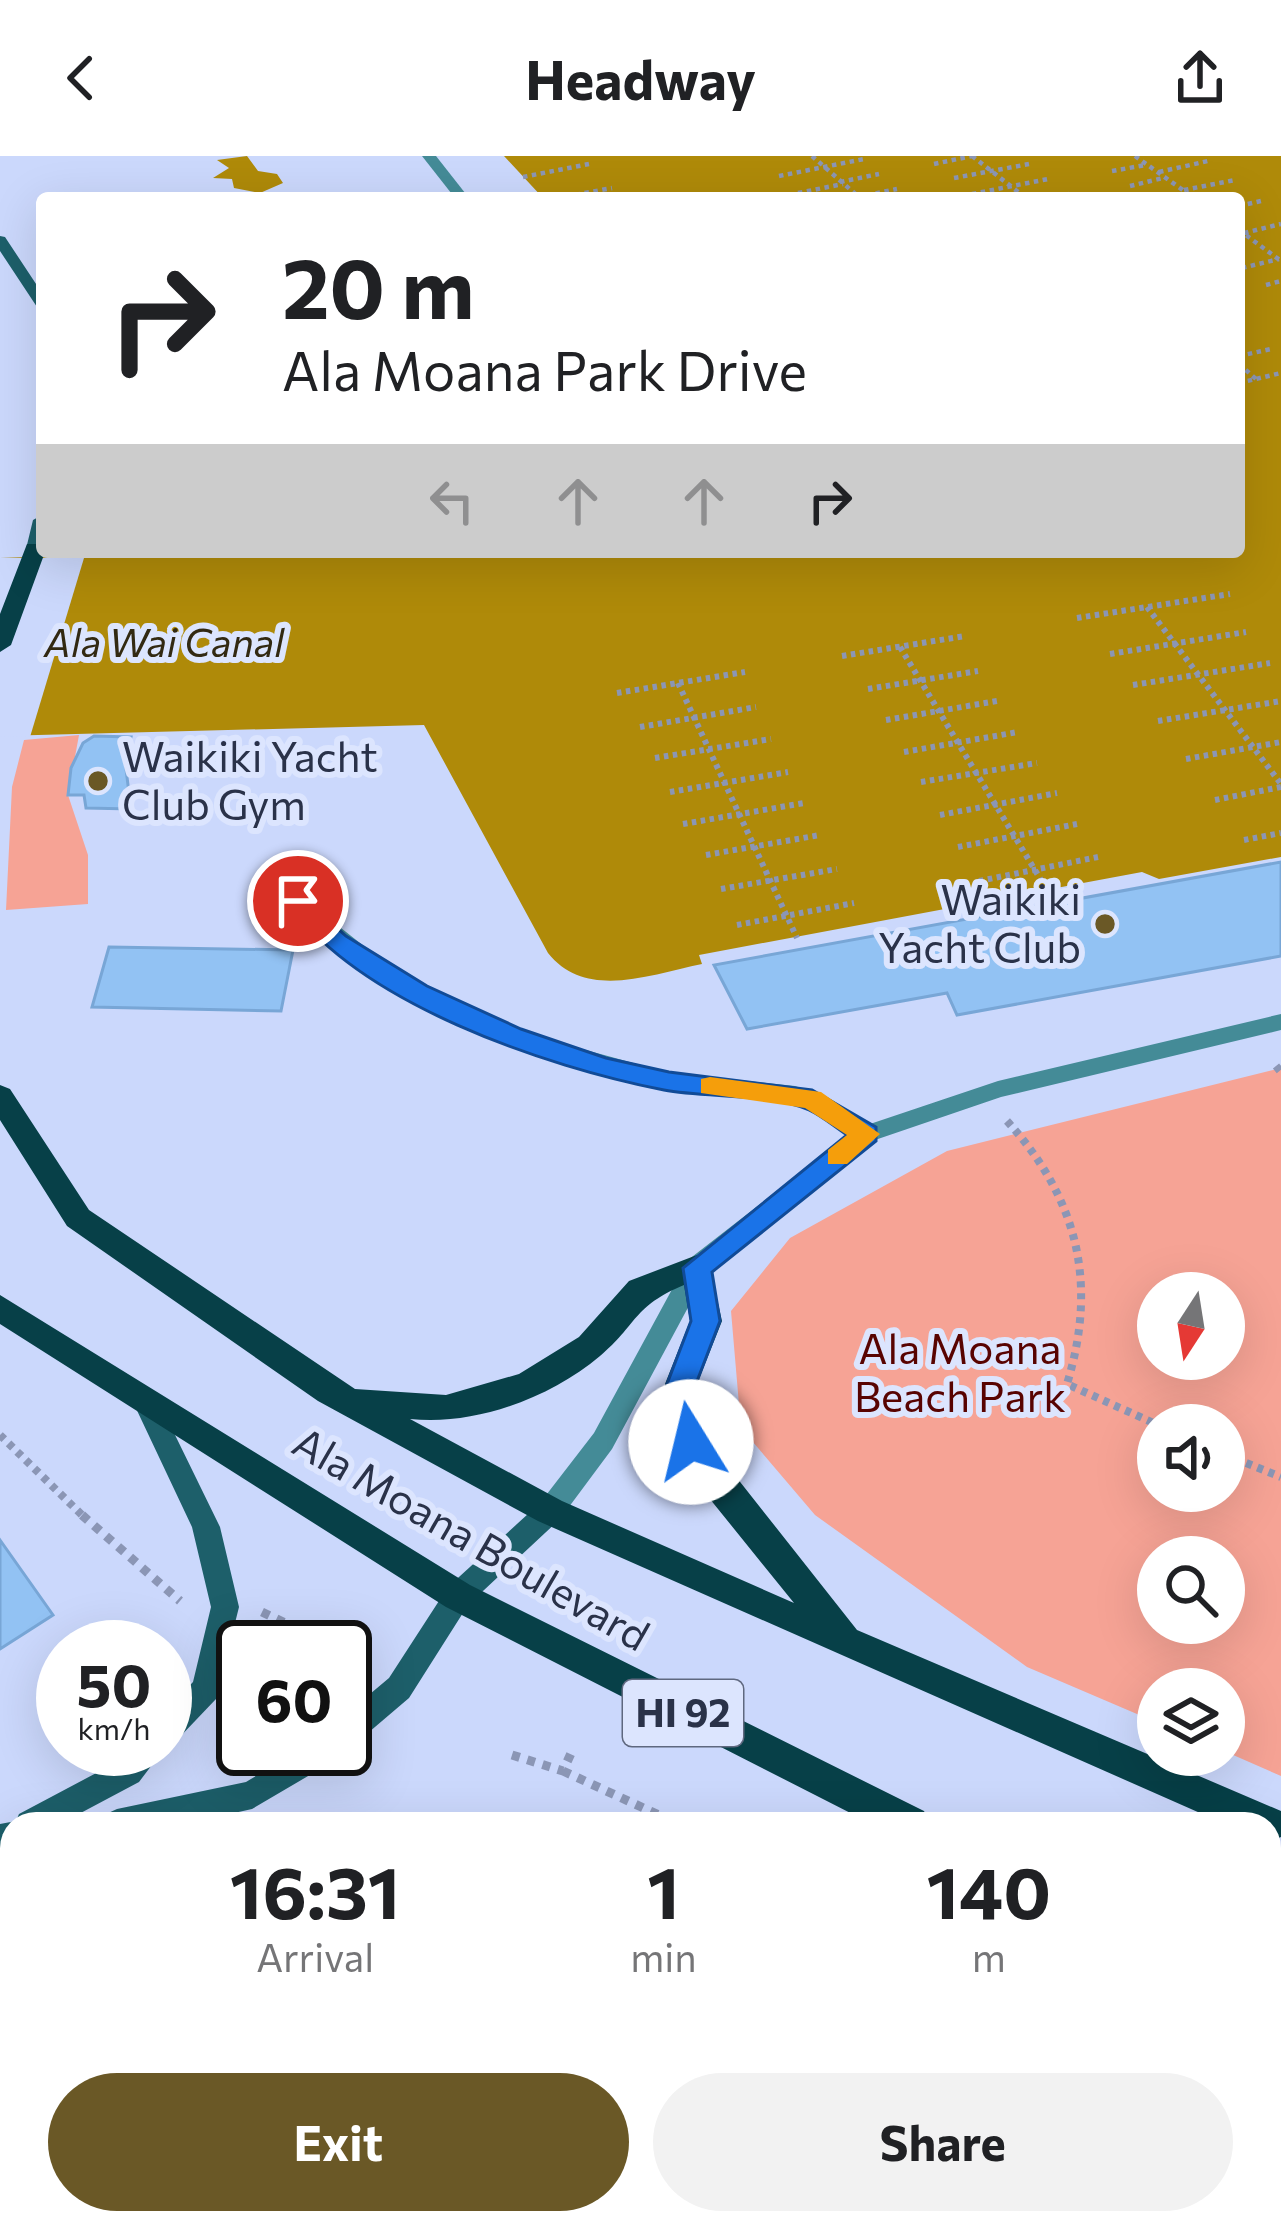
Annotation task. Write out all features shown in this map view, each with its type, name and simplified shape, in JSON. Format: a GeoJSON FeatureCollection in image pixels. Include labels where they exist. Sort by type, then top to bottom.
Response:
{"type":"FeatureCollection","features":[{"type":"Feature","properties":{"kind":"main road"},"geometry":{"type":"LineString","coordinates":[[0,645],[35,549]]}},
{"type":"Feature","properties":{"kind":"main road","name":"Ala Moana Boulevard"},"geometry":{"type":"LineString","coordinates":[[0,1096],[78,1218],[329,1391],[550,1511],[1240,1812]]}},
{"type":"Feature","properties":{"kind":"main road"},"geometry":{"type":"LineString","coordinates":[[329,1391],[388,1406],[446,1409],[529,1384],[590,1346],[640,1290],[697,1268],[706,1321],[681,1384],[691,1442],[709,1473],[847,1642]]}},
{"type":"Feature","properties":{"kind":"main road","name":"Ala Moana Boulevard"},"geometry":{"type":"LineString","coordinates":[[0,1308],[458,1596],[887,1812]]}},
{"type":"Feature","properties":{"kind":"street"},"geometry":{"type":"LineString","coordinates":[[429,156],[458,192]]}},
{"type":"Feature","properties":{"kind":"street"},"geometry":{"type":"LineString","coordinates":[[0,240],[36,295]]}},
{"type":"Feature","properties":{"kind":"street"},"geometry":{"type":"LineString","coordinates":[[35,549],[36,545]]}},
{"type":"Feature","properties":{"kind":"street"},"geometry":{"type":"LineString","coordinates":[[298,901],[337,942],[418,992],[541,1048],[669,1081],[812,1099],[867,1134]]}},
{"type":"Feature","properties":{"kind":"street"},"geometry":{"type":"LineString","coordinates":[[372,1711],[399,1688],[458,1596],[550,1511],[603,1441],[697,1268],[867,1134],[998,1089],[1281,1022]]}},
{"type":"Feature","properties":{"kind":"street"},"geometry":{"type":"LineString","coordinates":[[146,1402],[206,1527],[225,1607],[206,1689],[192,1704]]}},
{"type":"Feature","properties":{"kind":"street"},"geometry":{"type":"LineString","coordinates":[[53,1812],[120,1776]]}},
{"type":"Feature","properties":{"kind":"street"},"geometry":{"type":"LineString","coordinates":[[173,1812],[252,1795],[283,1776]]}},
{"type":"Feature","properties":{"kind":"path"},"geometry":{"type":"LineString","coordinates":[[812,156],[852,192]]}},
{"type":"Feature","properties":{"kind":"path"},"geometry":{"type":"LineString","coordinates":[[934,164],[972,156],[1018,192]]}},
{"type":"Feature","properties":{"kind":"path"},"geometry":{"type":"LineString","coordinates":[[1135,156],[1185,192]]}},
{"type":"Feature","properties":{"kind":"path"},"geometry":{"type":"LineString","coordinates":[[779,176],[864,159]]}},
{"type":"Feature","properties":{"kind":"path"},"geometry":{"type":"LineString","coordinates":[[1158,172],[1208,160]]}},
{"type":"Feature","properties":{"kind":"path"},"geometry":{"type":"LineString","coordinates":[[523,177],[589,164]]}},
{"type":"Feature","properties":{"kind":"path"},"geometry":{"type":"LineString","coordinates":[[954,178],[1029,164]]}},
{"type":"Feature","properties":{"kind":"path"},"geometry":{"type":"LineString","coordinates":[[1112,171],[1147,165]]}},
{"type":"Feature","properties":{"kind":"path"},"geometry":{"type":"LineString","coordinates":[[802,192],[879,174]]}},
{"type":"Feature","properties":{"kind":"path"},"geometry":{"type":"LineString","coordinates":[[1130,185],[1165,178]]}},
{"type":"Feature","properties":{"kind":"path"},"geometry":{"type":"LineString","coordinates":[[982,192],[1048,179]]}},
{"type":"Feature","properties":{"kind":"path"},"geometry":{"type":"LineString","coordinates":[[1195,192],[1235,180]]}},
{"type":"Feature","properties":{"kind":"path"},"geometry":{"type":"LineString","coordinates":[[590,192],[612,188]]}},
{"type":"Feature","properties":{"kind":"path"},"geometry":{"type":"LineString","coordinates":[[884,192],[897,189]]}},
{"type":"Feature","properties":{"kind":"path"},"geometry":{"type":"LineString","coordinates":[[1245,205],[1264,200]]}},
{"type":"Feature","properties":{"kind":"path"},"geometry":{"type":"LineString","coordinates":[[1245,231],[1281,224]]}},
{"type":"Feature","properties":{"kind":"path"},"geometry":{"type":"LineString","coordinates":[[1245,235],[1279,257]]}},
{"type":"Feature","properties":{"kind":"path"},"geometry":{"type":"LineString","coordinates":[[1245,244],[1255,242]]}},
{"type":"Feature","properties":{"kind":"path"},"geometry":{"type":"LineString","coordinates":[[1245,267],[1279,257]]}},
{"type":"Feature","properties":{"kind":"path"},"geometry":{"type":"LineString","coordinates":[[1265,285],[1281,281]]}},
{"type":"Feature","properties":{"kind":"path"},"geometry":{"type":"LineString","coordinates":[[1245,358],[1271,349]]}},
{"type":"Feature","properties":{"kind":"path"},"geometry":{"type":"LineString","coordinates":[[1245,367],[1256,379]]}},
{"type":"Feature","properties":{"kind":"path"},"geometry":{"type":"LineString","coordinates":[[1245,382],[1281,374]]}},
{"type":"Feature","properties":{"kind":"path"},"geometry":{"type":"LineString","coordinates":[[1077,618],[1230,594]]}},
{"type":"Feature","properties":{"kind":"path"},"geometry":{"type":"LineString","coordinates":[[1147,607],[1281,786],[1214,800]]}},
{"type":"Feature","properties":{"kind":"path"},"geometry":{"type":"LineString","coordinates":[[1109,654],[1246,632]]}},
{"type":"Feature","properties":{"kind":"path"},"geometry":{"type":"LineString","coordinates":[[842,656],[965,636]]}},
{"type":"Feature","properties":{"kind":"path"},"geometry":{"type":"LineString","coordinates":[[900,647],[1047,890]]}},
{"type":"Feature","properties":{"kind":"path"},"geometry":{"type":"LineString","coordinates":[[1133,686],[1270,663]]}},
{"type":"Feature","properties":{"kind":"path"},"geometry":{"type":"LineString","coordinates":[[868,689],[978,670]]}},
{"type":"Feature","properties":{"kind":"path"},"geometry":{"type":"LineString","coordinates":[[617,693],[745,672]]}},
{"type":"Feature","properties":{"kind":"path"},"geometry":{"type":"LineString","coordinates":[[678,683],[797,938]]}},
{"type":"Feature","properties":{"kind":"path"},"geometry":{"type":"LineString","coordinates":[[886,720],[997,700]]}},
{"type":"Feature","properties":{"kind":"path"},"geometry":{"type":"LineString","coordinates":[[1158,721],[1281,701]]}},
{"type":"Feature","properties":{"kind":"path"},"geometry":{"type":"LineString","coordinates":[[640,727],[756,707]]}},
{"type":"Feature","properties":{"kind":"path"},"geometry":{"type":"LineString","coordinates":[[904,752],[1018,732]]}},
{"type":"Feature","properties":{"kind":"path"},"geometry":{"type":"LineString","coordinates":[[655,758],[771,739]]}},
{"type":"Feature","properties":{"kind":"path"},"geometry":{"type":"LineString","coordinates":[[1186,759],[1281,742]]}},
{"type":"Feature","properties":{"kind":"path"},"geometry":{"type":"LineString","coordinates":[[921,782],[1037,763]]}},
{"type":"Feature","properties":{"kind":"path"},"geometry":{"type":"LineString","coordinates":[[670,792],[788,772]]}},
{"type":"Feature","properties":{"kind":"path"},"geometry":{"type":"LineString","coordinates":[[940,814],[1057,793]]}},
{"type":"Feature","properties":{"kind":"path"},"geometry":{"type":"LineString","coordinates":[[683,824],[804,803]]}},
{"type":"Feature","properties":{"kind":"path"},"geometry":{"type":"LineString","coordinates":[[958,847],[1077,824]]}},
{"type":"Feature","properties":{"kind":"path"},"geometry":{"type":"LineString","coordinates":[[1244,840],[1281,833]]}},
{"type":"Feature","properties":{"kind":"path"},"geometry":{"type":"LineString","coordinates":[[706,855],[820,835]]}},
{"type":"Feature","properties":{"kind":"path"},"geometry":{"type":"LineString","coordinates":[[979,881],[1098,857]]}},
{"type":"Feature","properties":{"kind":"path"},"geometry":{"type":"LineString","coordinates":[[721,889],[837,868]]}},
{"type":"Feature","properties":{"kind":"path"},"geometry":{"type":"LineString","coordinates":[[737,925],[854,902]]}},
{"type":"Feature","properties":{"kind":"path"},"geometry":{"type":"LineString","coordinates":[[1024,1137],[1059,1189],[1080,1242],[1084,1327],[1067,1384],[1137,1416]]}},
{"type":"Feature","properties":{"kind":"path"},"geometry":{"type":"LineString","coordinates":[[0,1436],[98,1533],[188,1608]]}},
{"type":"Feature","properties":{"kind":"path"},"geometry":{"type":"LineString","coordinates":[[1245,1462],[1281,1477]]}},
{"type":"Feature","properties":{"kind":"path"},"geometry":{"type":"LineString","coordinates":[[252,1607],[279,1620]]}},
{"type":"Feature","properties":{"kind":"path"},"geometry":{"type":"LineString","coordinates":[[563,1772],[572,1750]]}},
{"type":"Feature","properties":{"kind":"path"},"geometry":{"type":"LineString","coordinates":[[512,1755],[652,1812]]}},
{"type":"Feature","properties":{"kind":"green space"},"geometry":{"type":"Polygon","coordinates":[[[79,735],[68,795],[88,855],[88,904],[6,910],[12,787],[24,740],[79,735]]]}},
{"type":"Feature","properties":{"kind":"green space","name":"Ala Moana Beach Park"},"geometry":{"type":"Polygon","coordinates":[[[1281,1068],[1281,1776],[1245,1760],[1245,1668],[1137,1668],[1137,1714],[1027,1667],[815,1515],[741,1428],[731,1311],[790,1238],[947,1151],[1281,1068]]]}},
{"type":"Feature","properties":{"kind":"water"},"geometry":{"type":"Polygon","coordinates":[[[247,156],[258,171],[277,174],[283,183],[262,192],[234,188],[232,179],[213,178],[229,168],[217,160],[247,156]]]}},
{"type":"Feature","properties":{"kind":"water","name":"Ala Wai Canal"},"geometry":{"type":"Polygon","coordinates":[[[504,156],[1281,156],[1281,857],[1159,879],[1142,872],[699,955],[702,964],[641,978],[600,980],[563,968],[548,953],[424,725],[0,736],[0,558],[1245,558],[1245,192],[537,192],[504,156]]]}},
{"type":"Feature","properties":{"kind":"pier"},"geometry":{"type":"Polygon","coordinates":[[[0,558],[84,558],[30,737],[0,736],[0,558]]]}},
{"type":"Feature","properties":{"kind":"building","name":"Waikiki Yacht Club Gym"},"geometry":{"type":"Polygon","coordinates":[[[94,736],[131,737],[125,761],[131,809],[86,808],[84,795],[68,795],[71,768],[83,743],[94,736]]]}},
{"type":"Feature","properties":{"kind":"building","name":"Waikiki Yacht Club"},"geometry":{"type":"Polygon","coordinates":[[[1281,862],[1281,956],[957,1015],[947,993],[747,1029],[714,965],[1281,862]]]}},
{"type":"Feature","properties":{"kind":"building"},"geometry":{"type":"Polygon","coordinates":[[[109,947],[293,950],[281,1011],[92,1007],[109,947]]]}},
{"type":"Feature","properties":{"kind":"building"},"geometry":{"type":"Polygon","coordinates":[[[0,1540],[53,1615],[36,1620],[36,1626],[0,1649],[0,1540]]]}},
{"type":"Feature","properties":{"kind":"slow traffic"},"geometry":{"type":"LineString","coordinates":[[710,1086],[812,1099],[867,1134],[838,1157]]}},
{"type":"Feature","properties":{"kind":"place","name":"Waikiki Yacht Club Gym"},"geometry":{"type":"Point","coordinates":[98,781]}},
{"type":"Feature","properties":{"kind":"place","name":"Waikiki Yacht Club"},"geometry":{"type":"Point","coordinates":[1105,924]}},
{"type":"Feature","properties":{"kind":"route"},"geometry":{"type":"LineString","coordinates":[[298,901],[337,942],[418,992],[541,1048],[669,1081],[812,1099],[867,1134],[697,1268],[706,1321],[681,1384],[691,1442]]}}]}
